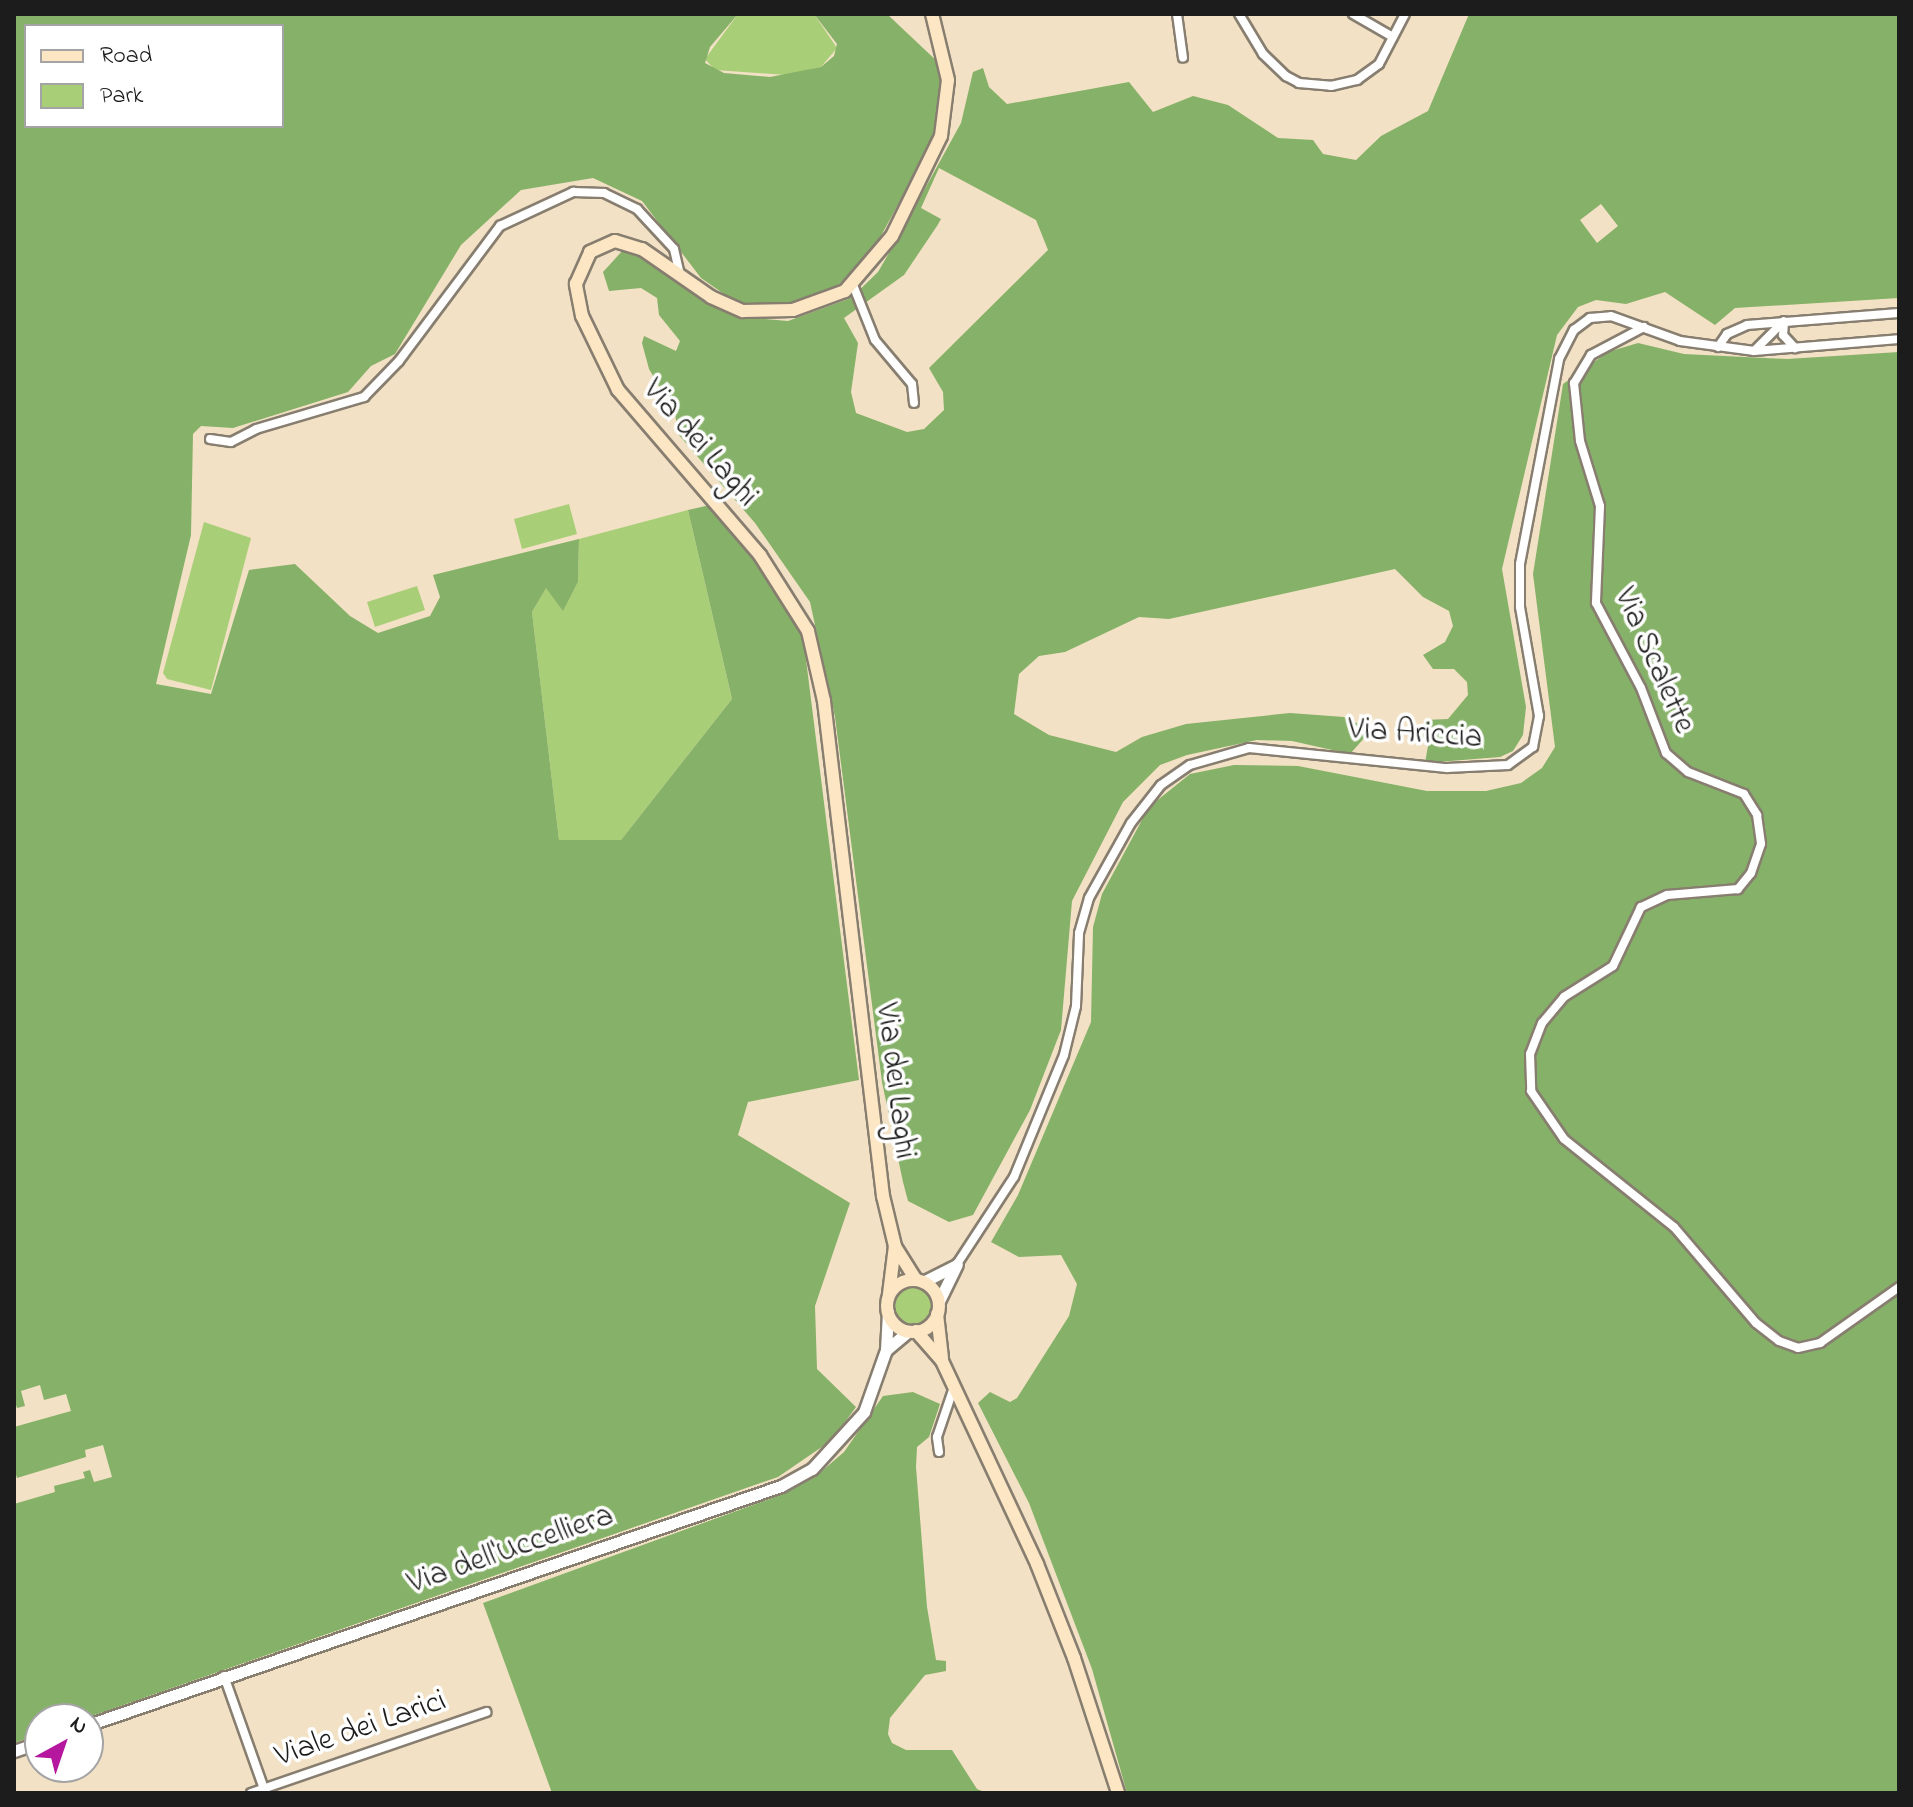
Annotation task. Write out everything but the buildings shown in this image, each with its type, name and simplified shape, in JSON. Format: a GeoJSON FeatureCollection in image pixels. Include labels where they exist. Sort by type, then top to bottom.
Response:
{"type":"FeatureCollection","features":[{"type":"Feature","properties":{"kind":"main road","name":"Via dei Laghi"},"geometry":{"type":"LineString","coordinates":[[889,1295],[895,1246],[872,1122],[826,710],[808,631],[760,555],[625,400],[579,309],[579,269],[603,243],[633,244],[719,302],[755,313],[817,304],[853,285],[896,230],[943,129],[948,70],[932,14]]}},
{"type":"Feature","properties":{"kind":"main road","name":"Via dei Laghi"},"geometry":{"type":"LineString","coordinates":[[895,1246],[919,1281]]}},
{"type":"Feature","properties":{"kind":"main road"},"geometry":{"type":"LineString","coordinates":[[942,1361],[938,1309],[919,1281],[903,1282],[889,1295],[888,1312],[895,1325],[913,1331],[942,1361],[955,1386],[1058,1615],[1118,1793]]}},
{"type":"Feature","properties":{"kind":"main road"},"geometry":{"type":"LineString","coordinates":[[913,1331],[938,1309]]}},
{"type":"Feature","properties":{"kind":"street"},"geometry":{"type":"LineString","coordinates":[[1177,14],[1183,58]]}},
{"type":"Feature","properties":{"kind":"street"},"geometry":{"type":"LineString","coordinates":[[1239,14],[1263,54],[1286,76],[1312,86],[1357,80],[1379,64],[1405,14]]}},
{"type":"Feature","properties":{"kind":"street"},"geometry":{"type":"LineString","coordinates":[[1353,14],[1393,37]]}},
{"type":"Feature","properties":{"kind":"street"},"geometry":{"type":"LineString","coordinates":[[210,439],[231,442],[256,429],[364,397],[390,373],[500,226],[573,192],[609,194],[637,209],[670,243],[680,262],[680,276]]}},
{"type":"Feature","properties":{"kind":"street"},"geometry":{"type":"LineString","coordinates":[[853,285],[875,340],[912,384],[914,403]]}},
{"type":"Feature","properties":{"kind":"street"},"geometry":{"type":"LineString","coordinates":[[1718,347],[1738,328],[1784,321],[1899,313]]}},
{"type":"Feature","properties":{"kind":"street","name":"Via Ariccia"},"geometry":{"type":"LineString","coordinates":[[938,1309],[957,1264],[1017,1171],[1064,1055],[1076,1006],[1079,933],[1089,898],[1131,823],[1161,785],[1190,765],[1249,748],[1447,768],[1503,766],[1531,750],[1539,721],[1519,571],[1561,351],[1574,330],[1594,317],[1616,317],[1718,347],[1754,351],[1899,339]]}},
{"type":"Feature","properties":{"kind":"street"},"geometry":{"type":"LineString","coordinates":[[1784,321],[1783,335],[1795,348]]}},
{"type":"Feature","properties":{"kind":"street"},"geometry":{"type":"LineString","coordinates":[[1754,351],[1784,321]]}},
{"type":"Feature","properties":{"kind":"street","name":"Via Scalette"},"geometry":{"type":"LineString","coordinates":[[1644,327],[1591,355],[1574,383],[1580,441],[1600,506],[1595,599],[1641,688],[1666,753],[1688,772],[1744,794],[1757,815],[1761,844],[1751,873],[1738,889],[1667,895],[1641,907],[1613,966],[1564,997],[1542,1023],[1530,1054],[1531,1091],[1542,1115],[1569,1145],[1668,1222],[1756,1323],[1784,1344],[1803,1348],[1820,1343],[1874,1299],[1899,1287]]}},
{"type":"Feature","properties":{"kind":"street","name":"Via Ariccia"},"geometry":{"type":"LineString","coordinates":[[919,1281],[957,1264]]}},
{"type":"Feature","properties":{"kind":"street"},"geometry":{"type":"LineString","coordinates":[[886,1350],[888,1312]]}},
{"type":"Feature","properties":{"kind":"street"},"geometry":{"type":"LineString","coordinates":[[886,1350],[913,1331]]}},
{"type":"Feature","properties":{"kind":"street","name":"Via dell'Uccelliera"},"geometry":{"type":"LineString","coordinates":[[104,1719],[781,1486],[812,1469],[864,1412],[886,1350]]}},
{"type":"Feature","properties":{"kind":"street"},"geometry":{"type":"LineString","coordinates":[[939,1452],[937,1437],[955,1386]]}},
{"type":"Feature","properties":{"kind":"street"},"geometry":{"type":"LineString","coordinates":[[224,1676],[265,1791]]}},
{"type":"Feature","properties":{"kind":"street","name":"Viale dei Larici"},"geometry":{"type":"LineString","coordinates":[[251,1793],[265,1791],[486,1712]]}},
{"type":"Feature","properties":{"kind":"green space"},"geometry":{"type":"Polygon","coordinates":[[[14,14],[738,14],[710,47],[705,63],[724,73],[770,77],[821,67],[834,56],[837,44],[814,14],[887,14],[941,65],[944,104],[935,137],[871,254],[835,288],[788,304],[737,303],[701,278],[642,201],[593,178],[521,190],[461,245],[395,354],[371,366],[348,392],[233,428],[201,426],[193,434],[191,535],[156,684],[211,694],[249,570],[295,564],[350,616],[378,633],[430,616],[440,597],[433,575],[579,539],[578,582],[563,611],[546,588],[532,612],[559,840],[621,840],[732,699],[688,510],[710,505],[761,563],[788,603],[803,636],[859,1080],[748,1102],[738,1135],[850,1203],[815,1306],[817,1369],[856,1407],[832,1440],[778,1477],[104,1712],[104,1703],[24,1703],[24,1740],[14,1743],[14,1504],[55,1492],[54,1486],[85,1478],[83,1472],[90,1470],[94,1482],[112,1477],[103,1445],[85,1450],[86,1457],[17,1478],[14,1468],[14,1427],[71,1411],[66,1394],[44,1400],[40,1385],[21,1391],[25,1406],[17,1408],[14,1399],[14,14]]]}},
{"type":"Feature","properties":{"kind":"green space"},"geometry":{"type":"Polygon","coordinates":[[[738,14],[814,14],[837,48],[821,67],[787,75],[715,70],[705,59],[738,14]]]}},
{"type":"Feature","properties":{"kind":"green space"},"geometry":{"type":"Polygon","coordinates":[[[1469,14],[1899,14],[1899,298],[1735,308],[1715,325],[1665,292],[1626,304],[1596,300],[1578,307],[1557,335],[1502,569],[1526,707],[1523,735],[1513,751],[1500,757],[1425,763],[1429,740],[1422,739],[1425,720],[1448,719],[1468,695],[1467,682],[1454,669],[1433,669],[1423,655],[1445,642],[1453,626],[1449,611],[1423,597],[1395,569],[1169,619],[1139,617],[1065,652],[1039,656],[1019,674],[1014,714],[1049,735],[1116,752],[1142,737],[1186,724],[1290,713],[1344,717],[1363,726],[1366,736],[1350,754],[1292,741],[1257,740],[1187,755],[1160,765],[1123,802],[1072,901],[1061,1030],[1030,1110],[973,1215],[949,1222],[908,1201],[903,1182],[882,1082],[835,717],[810,602],[755,523],[678,434],[675,413],[649,369],[642,343],[644,336],[676,351],[680,341],[659,315],[657,298],[641,288],[609,291],[603,272],[624,249],[641,254],[712,306],[752,318],[788,321],[851,298],[878,272],[900,234],[961,123],[973,72],[983,68],[989,87],[1007,104],[1129,82],[1153,112],[1193,96],[1228,105],[1278,138],[1313,140],[1323,154],[1356,160],[1381,136],[1428,111],[1469,14]],[[939,168],[921,208],[941,219],[937,226],[904,275],[844,318],[858,343],[851,392],[856,413],[907,432],[924,429],[944,410],[943,392],[929,368],[1048,250],[1036,220],[939,168]],[[1601,204],[1580,220],[1597,243],[1618,226],[1601,204]]]}},
{"type":"Feature","properties":{"kind":"green space"},"geometry":{"type":"Polygon","coordinates":[[[1638,343],[1684,354],[1787,359],[1899,352],[1899,1793],[1127,1793],[1092,1669],[1029,1503],[978,1403],[990,1392],[1010,1402],[1017,1398],[1069,1316],[1077,1284],[1061,1255],[1019,1257],[991,1242],[1018,1195],[1091,1022],[1093,927],[1102,894],[1149,807],[1190,774],[1234,765],[1298,766],[1427,791],[1486,791],[1521,783],[1542,768],[1555,747],[1533,574],[1563,384],[1608,352],[1638,343]]]}},
{"type":"Feature","properties":{"kind":"green space"},"geometry":{"type":"Polygon","coordinates":[[[569,504],[577,534],[522,549],[514,519],[569,504]]]}},
{"type":"Feature","properties":{"kind":"green space"},"geometry":{"type":"Polygon","coordinates":[[[688,510],[732,699],[621,840],[559,840],[532,612],[546,587],[563,610],[578,582],[579,539],[688,510]]]}},
{"type":"Feature","properties":{"kind":"green space"},"geometry":{"type":"Polygon","coordinates":[[[204,522],[251,538],[211,690],[167,679],[163,673],[204,522]]]}},
{"type":"Feature","properties":{"kind":"green space"},"geometry":{"type":"Polygon","coordinates":[[[417,586],[425,610],[375,627],[367,602],[417,586]]]}},
{"type":"Feature","properties":{"kind":"green space"},"geometry":{"type":"Polygon","coordinates":[[[912,1286],[926,1292],[932,1306],[926,1320],[912,1326],[898,1320],[892,1306],[898,1292],[912,1286]]]}},
{"type":"Feature","properties":{"kind":"green space"},"geometry":{"type":"Polygon","coordinates":[[[913,1392],[940,1404],[929,1437],[917,1447],[916,1467],[927,1607],[936,1660],[946,1661],[946,1671],[925,1675],[890,1718],[888,1734],[892,1743],[906,1750],[952,1750],[977,1789],[987,1793],[552,1793],[483,1603],[783,1494],[816,1476],[844,1452],[883,1396],[913,1392]]]}}]}
